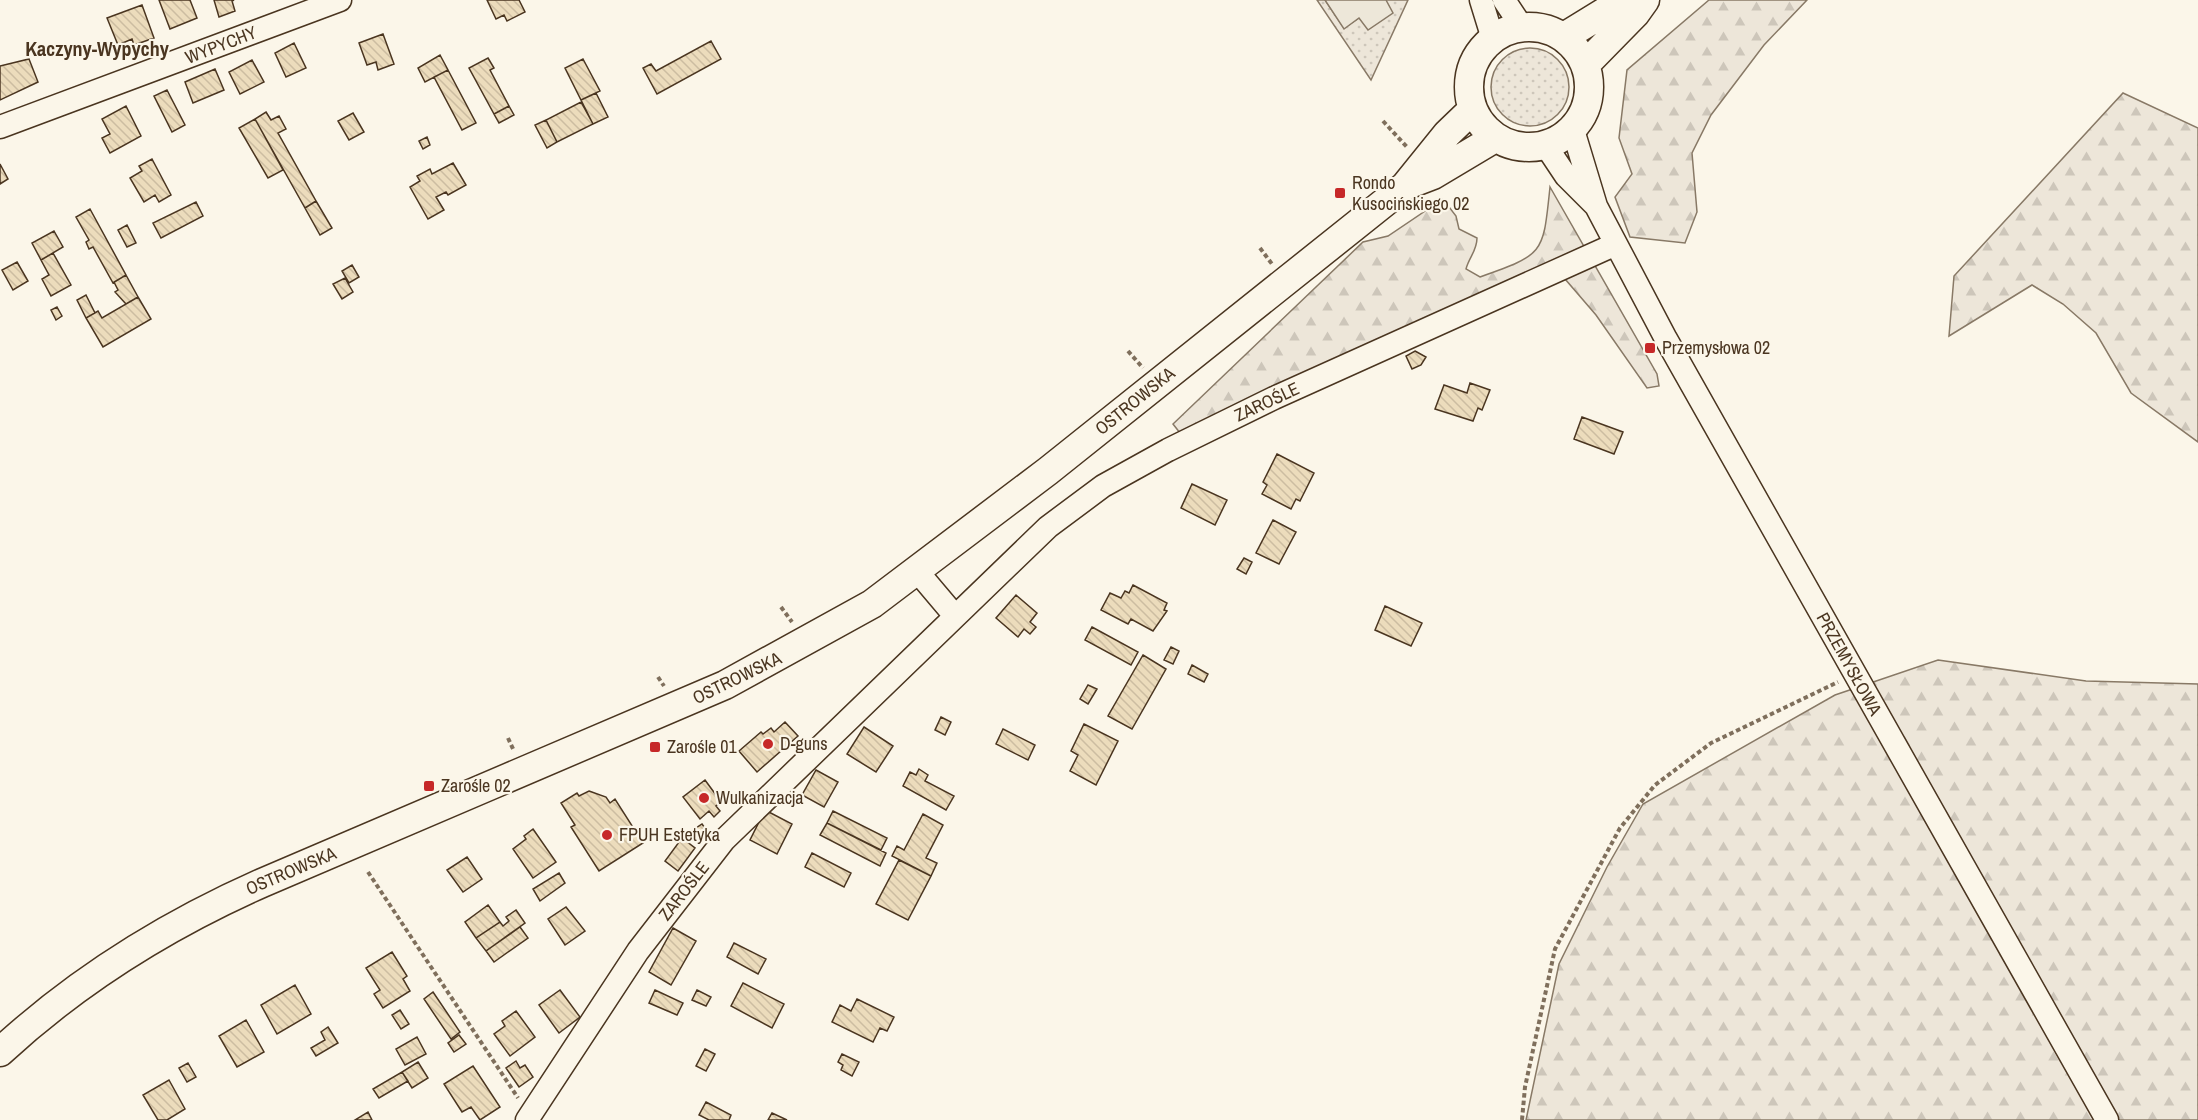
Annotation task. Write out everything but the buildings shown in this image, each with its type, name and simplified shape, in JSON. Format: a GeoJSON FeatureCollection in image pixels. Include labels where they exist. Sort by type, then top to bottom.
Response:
{"type":"FeatureCollection","features":[{"type":"Feature","properties":{"kind":"main road"},"geometry":{"type":"LineString","coordinates":[[1564,38],[1624,0]]}},
{"type":"Feature","properties":{"kind":"main road"},"geometry":{"type":"LineString","coordinates":[[1586,64],[1635,14],[1645,0]]}},
{"type":"Feature","properties":{"kind":"main road"},"geometry":{"type":"LineString","coordinates":[[1522,27],[1537,27],[1564,38],[1577,49],[1586,64],[1590,87],[1586,110],[1573,129],[1546,146],[1520,147],[1496,138],[1482,125],[1473,109],[1469,90],[1471,70],[1479,53],[1493,39],[1522,27]]}},
{"type":"Feature","properties":{"kind":"main road","name":"OSTROWSKA"},"geometry":{"type":"LineString","coordinates":[[1428,169],[1473,109]]}},
{"type":"Feature","properties":{"kind":"main road","name":"OSTROWSKA"},"geometry":{"type":"LineString","coordinates":[[0,1052],[69,993],[164,931],[252,887],[725,686],[872,604],[1066,456],[1405,186],[1428,169],[1496,138]]}},
{"type":"Feature","properties":{"kind":"street","name":"WYPYCHY"},"geometry":{"type":"LineString","coordinates":[[0,127],[340,0]]}},
{"type":"Feature","properties":{"kind":"street"},"geometry":{"type":"LineString","coordinates":[[1481,0],[1493,39]]}},
{"type":"Feature","properties":{"kind":"street"},"geometry":{"type":"LineString","coordinates":[[1504,0],[1522,27]]}},
{"type":"Feature","properties":{"kind":"street","name":"PRZEMYSŁOWA"},"geometry":{"type":"LineString","coordinates":[[1573,129],[1596,206],[1666,339],[2107,1120]]}},
{"type":"Feature","properties":{"kind":"street","name":"PRZEMYSŁOWA"},"geometry":{"type":"LineString","coordinates":[[1546,146],[1566,176],[1596,206]]}},
{"type":"Feature","properties":{"kind":"street","name":"ZAROŚLE"},"geometry":{"type":"LineString","coordinates":[[528,1118],[638,951],[724,840],[1048,527],[1112,481],[1168,450],[1274,398],[1616,244]]}},
{"type":"Feature","properties":{"kind":"street"},"geometry":{"type":"LineString","coordinates":[[917,571],[955,616]]}},
{"type":"Feature","properties":{"kind":"path"},"geometry":{"type":"LineString","coordinates":[[1383,121],[1428,169]]}},
{"type":"Feature","properties":{"kind":"path"},"geometry":{"type":"LineString","coordinates":[[1522,1120],[1526,1088],[1555,949],[1620,828],[1655,785],[1711,742],[1855,674]]}},
{"type":"Feature","properties":{"kind":"path"},"geometry":{"type":"LineString","coordinates":[[368,872],[528,1118]]}},
{"type":"Feature","properties":{"kind":"green space"},"geometry":{"type":"Polygon","coordinates":[[[1317,0],[1325,0],[1344,28],[1386,0],[1408,0],[1371,80],[1317,0]]]}},
{"type":"Feature","properties":{"kind":"green space"},"geometry":{"type":"Polygon","coordinates":[[[1709,0],[1807,0],[1764,45],[1711,115],[1692,153],[1697,212],[1685,243],[1630,237],[1615,197],[1632,174],[1619,138],[1627,70],[1709,0]]]}},
{"type":"Feature","properties":{"kind":"green space"},"geometry":{"type":"Polygon","coordinates":[[[1530,48],[1545,51],[1562,65],[1569,87],[1566,102],[1552,119],[1530,126],[1515,123],[1498,109],[1491,87],[1494,72],[1508,55],[1530,48]]]}},
{"type":"Feature","properties":{"kind":"green space"},"geometry":{"type":"Polygon","coordinates":[[[2123,93],[2198,128],[2198,442],[2131,393],[2096,333],[2063,304],[2032,285],[1949,336],[1954,276],[2123,93]]]}},
{"type":"Feature","properties":{"kind":"green space"},"geometry":{"type":"Polygon","coordinates":[[[1550,187],[1657,374],[1659,386],[1647,388],[1596,315],[1565,279],[1184,438],[1173,424],[1363,242],[1388,236],[1443,199],[1456,216],[1459,229],[1477,238],[1476,247],[1466,269],[1480,277],[1517,263],[1537,248],[1545,226],[1550,187]]]}},
{"type":"Feature","properties":{"kind":"green space"},"geometry":{"type":"Polygon","coordinates":[[[1938,660],[2086,681],[2198,684],[2198,1120],[1526,1120],[1559,964],[1607,867],[1643,804],[1835,695],[1938,660]]]}},
{"type":"Feature","properties":{"kind":"shaded area"},"geometry":{"type":"Polygon","coordinates":[[[1325,0],[1386,0],[1393,13],[1368,30],[1359,18],[1344,29],[1325,0]]]}},
{"type":"Feature","properties":{"kind":"place","name":"Rondo Kusocińskiego 02"},"geometry":{"type":"Point","coordinates":[1340,193]}},
{"type":"Feature","properties":{"kind":"place","name":"Przemysłowa 02"},"geometry":{"type":"Point","coordinates":[1650,348]}},
{"type":"Feature","properties":{"kind":"place","name":"D-guns"},"geometry":{"type":"Point","coordinates":[768,744]}},
{"type":"Feature","properties":{"kind":"place","name":"Zarośle 01"},"geometry":{"type":"Point","coordinates":[655,747]}},
{"type":"Feature","properties":{"kind":"place","name":"Zarośle 02"},"geometry":{"type":"Point","coordinates":[429,786]}},
{"type":"Feature","properties":{"kind":"place","name":"Wulkanizacja"},"geometry":{"type":"Point","coordinates":[704,798]}},
{"type":"Feature","properties":{"kind":"place","name":"FPUH Estetyka"},"geometry":{"type":"Point","coordinates":[607,835]}},
{"type":"Feature","properties":{"kind":"district","name":"Kaczyny-Wypychy"},"geometry":{"type":"Point","coordinates":[97,49]}}]}
